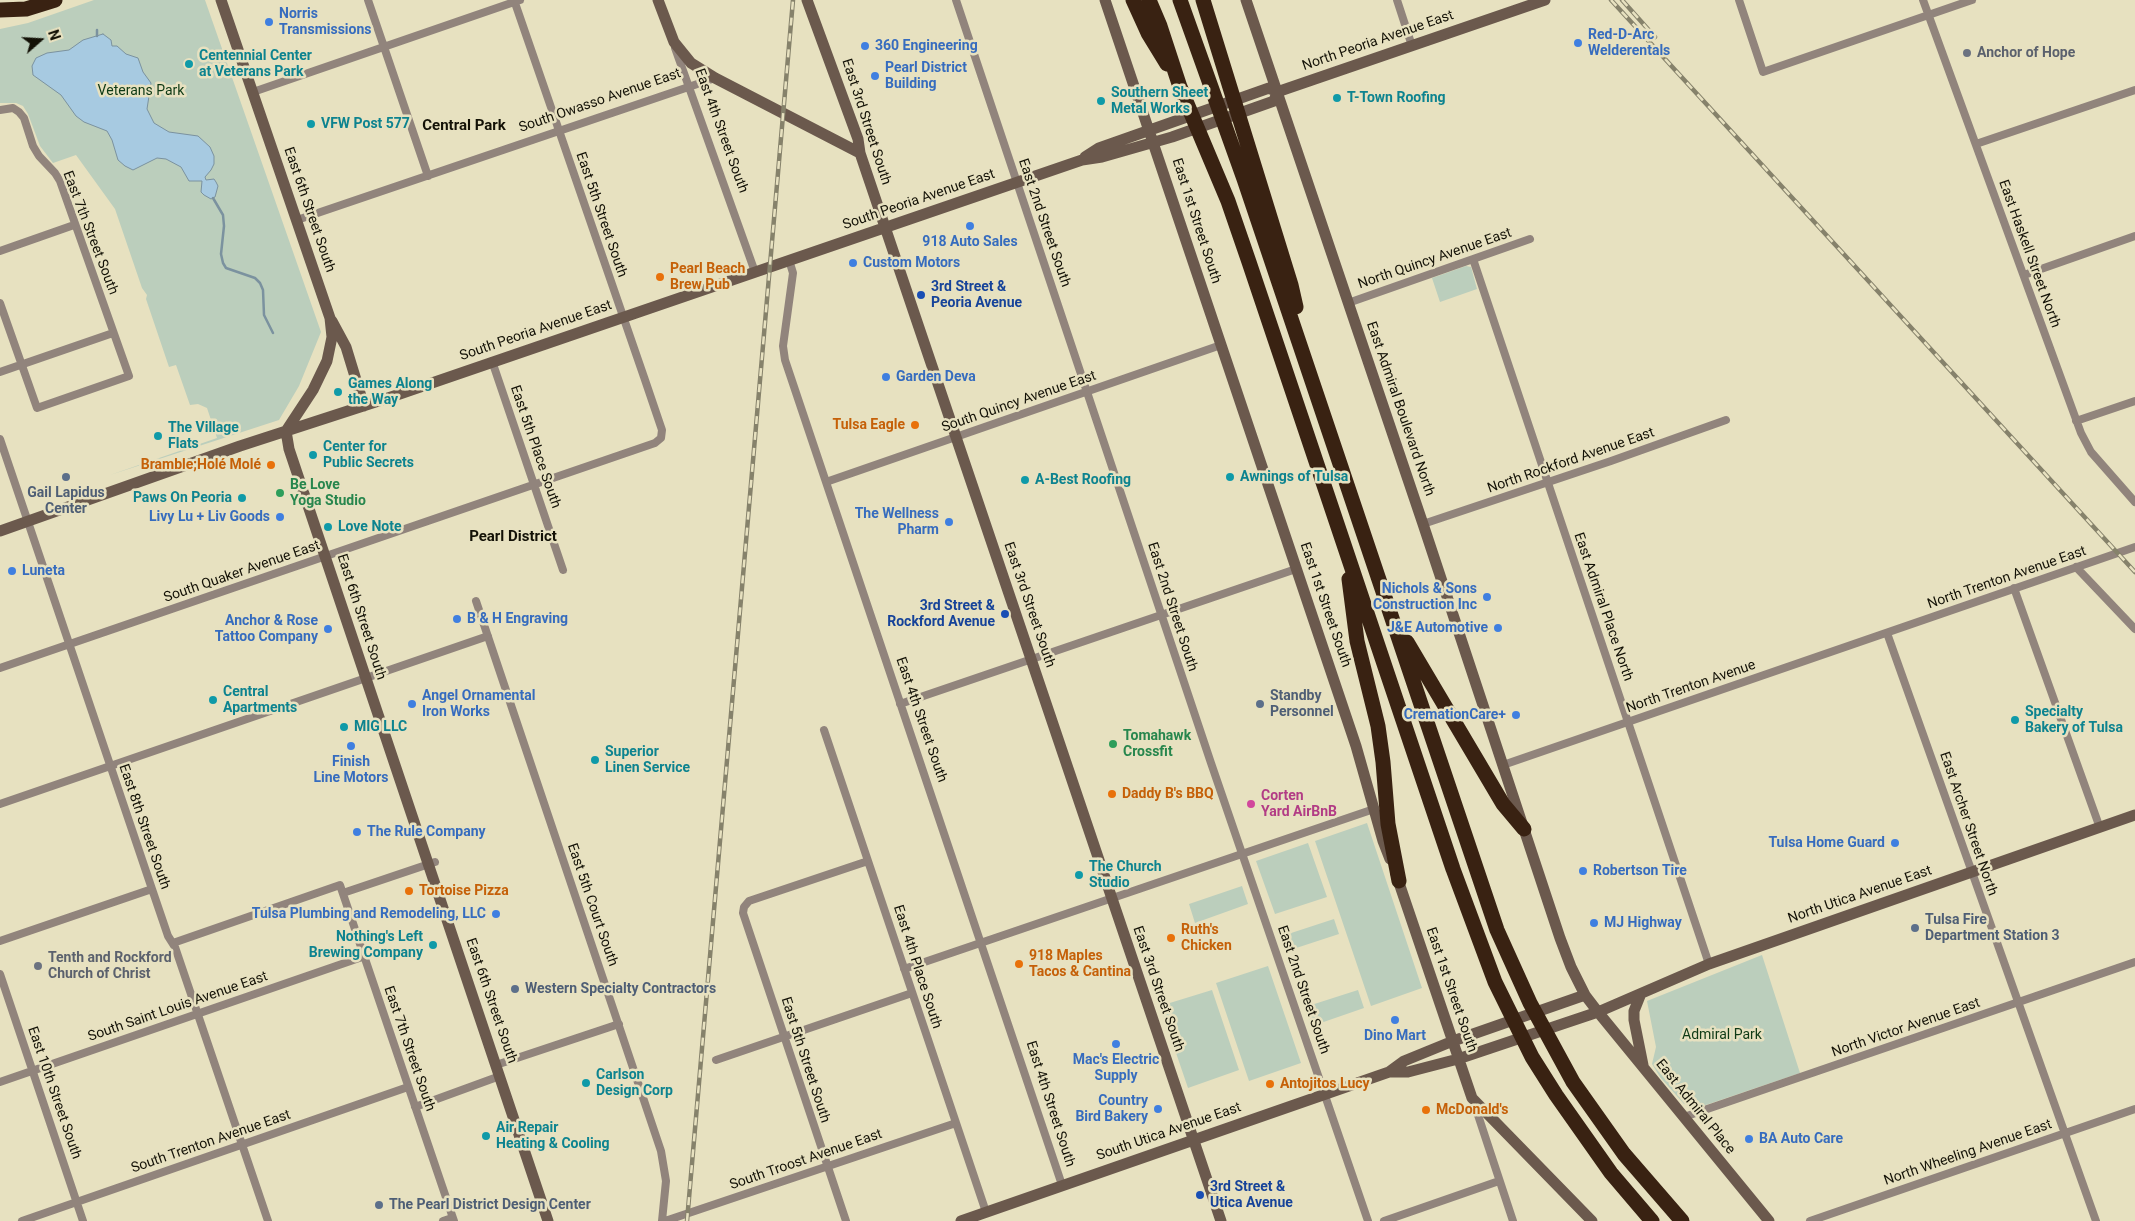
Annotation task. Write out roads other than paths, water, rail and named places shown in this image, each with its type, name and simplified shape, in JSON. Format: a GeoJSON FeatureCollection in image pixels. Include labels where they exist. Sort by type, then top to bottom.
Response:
{"type":"FeatureCollection","features":[{"type":"Feature","properties":{"kind":"highway"},"geometry":{"type":"LineString","coordinates":[[0,10],[26,9],[55,0]]}},
{"type":"Feature","properties":{"kind":"highway"},"geometry":{"type":"LineString","coordinates":[[1133,0],[1148,33],[1180,87]]}},
{"type":"Feature","properties":{"kind":"highway"},"geometry":{"type":"LineString","coordinates":[[1149,0],[1160,26],[1180,87],[1249,262],[1467,912],[1509,1013],[1532,1057],[1580,1132],[1611,1173],[1652,1221]]}},
{"type":"Feature","properties":{"kind":"highway"},"geometry":{"type":"LineString","coordinates":[[1180,0],[1208,77],[1240,144],[1291,285],[1308,368],[1483,888],[1517,977],[1554,1050],[1589,1105],[1624,1154],[1682,1221]]}},
{"type":"Feature","properties":{"kind":"highway"},"geometry":{"type":"LineString","coordinates":[[1203,0],[1225,71],[1240,144]]}},
{"type":"Feature","properties":{"kind":"highway"},"geometry":{"type":"LineString","coordinates":[[1345,548],[1356,641],[1378,726],[1388,824],[1399,881]]}},
{"type":"Feature","properties":{"kind":"highway"},"geometry":{"type":"LineString","coordinates":[[1392,618],[1441,697],[1472,754],[1503,804],[1524,828]]}},
{"type":"Feature","properties":{"kind":"main road","name":"East 6th Street South"},"geometry":{"type":"LineString","coordinates":[[222,0],[330,318],[331,346],[323,370],[305,403],[286,431],[289,449],[366,678],[432,863],[548,1221]]}},
{"type":"Feature","properties":{"kind":"main road","name":"East 4th Street South"},"geometry":{"type":"LineString","coordinates":[[658,0],[669,30]]}},
{"type":"Feature","properties":{"kind":"main road","name":"East 3rd Street South"},"geometry":{"type":"LineString","coordinates":[[807,0],[858,139],[860,153],[1221,1221]]}},
{"type":"Feature","properties":{"kind":"main road","name":"East 1st Street South"},"geometry":{"type":"LineString","coordinates":[[1105,0],[1356,746],[1383,841],[1399,881],[1472,1098]]}},
{"type":"Feature","properties":{"kind":"main road","name":"East Admiral Boulevard North"},"geometry":{"type":"LineString","coordinates":[[1246,0],[1423,524],[1560,938],[1585,995]]}},
{"type":"Feature","properties":{"kind":"main road","name":"North Peoria Avenue East"},"geometry":{"type":"LineString","coordinates":[[1277,92],[1546,0]]}},
{"type":"Feature","properties":{"kind":"main road","name":"South Owasso Avenue East"},"geometry":{"type":"LineString","coordinates":[[669,30],[684,57],[714,78],[860,153]]}},
{"type":"Feature","properties":{"kind":"main road","name":"South Peoria Avenue East"},"geometry":{"type":"LineString","coordinates":[[0,531],[286,431],[1082,160],[1102,157],[1172,137],[1274,101],[1277,92],[1269,88],[1149,129],[1099,148],[1082,160]]}},
{"type":"Feature","properties":{"kind":"main road"},"geometry":{"type":"LineString","coordinates":[[330,318],[346,347],[364,406]]}},
{"type":"Feature","properties":{"kind":"main road","name":"North Utica Avenue East"},"geometry":{"type":"LineString","coordinates":[[1598,1012],[1640,996],[1709,964],[2135,815]]}},
{"type":"Feature","properties":{"kind":"main road","name":"South Utica Avenue East"},"geometry":{"type":"LineString","coordinates":[[961,1221],[1389,1072],[1404,1061],[1452,1041],[1585,995]]}},
{"type":"Feature","properties":{"kind":"main road","name":"East Admiral Place"},"geometry":{"type":"LineString","coordinates":[[1585,995],[1769,1221]]}},
{"type":"Feature","properties":{"kind":"main road"},"geometry":{"type":"LineString","coordinates":[[1640,996],[1634,1012],[1634,1020],[1643,1067]]}},
{"type":"Feature","properties":{"kind":"main road","name":"South Utica Avenue East"},"geometry":{"type":"LineString","coordinates":[[1389,1072],[1408,1072],[1458,1059],[1598,1012]]}},
{"type":"Feature","properties":{"kind":"main road"},"geometry":{"type":"LineString","coordinates":[[1472,1098],[1592,1221]]}},
{"type":"Feature","properties":{"kind":"street"},"geometry":{"type":"LineString","coordinates":[[368,0],[428,176]]}},
{"type":"Feature","properties":{"kind":"street","name":"East 2nd Street South"},"geometry":{"type":"LineString","coordinates":[[956,0],[1368,1221]]}},
{"type":"Feature","properties":{"kind":"street"},"geometry":{"type":"LineString","coordinates":[[1397,0],[1412,46]]}},
{"type":"Feature","properties":{"kind":"street"},"geometry":{"type":"LineString","coordinates":[[1739,0],[1763,72],[1972,0]]}},
{"type":"Feature","properties":{"kind":"street","name":"East Haskell Street North"},"geometry":{"type":"LineString","coordinates":[[1923,0],[2076,421],[2091,452],[2135,502]]}},
{"type":"Feature","properties":{"kind":"street"},"geometry":{"type":"LineString","coordinates":[[253,92],[516,1]]}},
{"type":"Feature","properties":{"kind":"street","name":"East 5th Street South"},"geometry":{"type":"LineString","coordinates":[[516,1],[662,430],[661,438]]}},
{"type":"Feature","properties":{"kind":"street","name":"East 4th Street South"},"geometry":{"type":"LineString","coordinates":[[669,30],[755,272]]}},
{"type":"Feature","properties":{"kind":"street","name":"South Owasso Avenue East"},"geometry":{"type":"LineString","coordinates":[[297,220],[714,78]]}},
{"type":"Feature","properties":{"kind":"street"},"geometry":{"type":"LineString","coordinates":[[1976,144],[2135,90]]}},
{"type":"Feature","properties":{"kind":"street","name":"East 7th Street South"},"geometry":{"type":"LineString","coordinates":[[0,110],[14,108],[20,112],[24,118],[33,146],[39,156],[55,173],[129,376],[37,408],[22,365]]}},
{"type":"Feature","properties":{"kind":"street"},"geometry":{"type":"LineString","coordinates":[[0,251],[74,225]]}},
{"type":"Feature","properties":{"kind":"street"},"geometry":{"type":"LineString","coordinates":[[2024,275],[2135,236]]}},
{"type":"Feature","properties":{"kind":"street","name":"North Quincy Avenue East"},"geometry":{"type":"LineString","coordinates":[[1348,302],[1530,239]]}},
{"type":"Feature","properties":{"kind":"street","name":"East 4th Street South"},"geometry":{"type":"LineString","coordinates":[[789,260],[793,273],[783,346],[785,360],[1062,1185]]}},
{"type":"Feature","properties":{"kind":"street","name":"East Admiral Place North"},"geometry":{"type":"LineString","coordinates":[[1473,260],[1709,964]]}},
{"type":"Feature","properties":{"kind":"street"},"geometry":{"type":"LineString","coordinates":[[0,303],[22,365]]}},
{"type":"Feature","properties":{"kind":"street"},"geometry":{"type":"LineString","coordinates":[[0,372],[113,333]]}},
{"type":"Feature","properties":{"kind":"street","name":"South Quincy Avenue East"},"geometry":{"type":"LineString","coordinates":[[826,482],[1221,346]]}},
{"type":"Feature","properties":{"kind":"street","name":"East 5th Place South"},"geometry":{"type":"LineString","coordinates":[[492,361],[563,570]]}},
{"type":"Feature","properties":{"kind":"street"},"geometry":{"type":"LineString","coordinates":[[2076,421],[2135,401]]}},
{"type":"Feature","properties":{"kind":"street","name":"North Rockford Avenue East"},"geometry":{"type":"LineString","coordinates":[[1423,524],[1726,420]]}},
{"type":"Feature","properties":{"kind":"street","name":"South Quaker Avenue East"},"geometry":{"type":"LineString","coordinates":[[0,668],[655,443],[661,438]]}},
{"type":"Feature","properties":{"kind":"street","name":"East 8th Street South"},"geometry":{"type":"LineString","coordinates":[[0,439],[168,936],[173,943],[198,1014],[268,1221]]}},
{"type":"Feature","properties":{"kind":"street","name":"North Trenton Avenue East"},"geometry":{"type":"LineString","coordinates":[[1887,633],[2135,547]]}},
{"type":"Feature","properties":{"kind":"street"},"geometry":{"type":"LineString","coordinates":[[2076,567],[2135,629]]}},
{"type":"Feature","properties":{"kind":"street"},"geometry":{"type":"LineString","coordinates":[[900,704],[1296,568]]}},
{"type":"Feature","properties":{"kind":"street"},"geometry":{"type":"LineString","coordinates":[[2014,588],[2100,828]]}},
{"type":"Feature","properties":{"kind":"street","name":"East 5th Court South"},"geometry":{"type":"LineString","coordinates":[[476,601],[619,1024],[665,1167],[666,1181],[663,1221]]}},
{"type":"Feature","properties":{"kind":"street","name":"North Trenton Avenue"},"geometry":{"type":"LineString","coordinates":[[1503,765],[1887,633]]}},
{"type":"Feature","properties":{"kind":"street","name":"East Archer Street North"},"geometry":{"type":"LineString","coordinates":[[1887,633],[2096,1221]]}},
{"type":"Feature","properties":{"kind":"street"},"geometry":{"type":"LineString","coordinates":[[0,804],[488,636]]}},
{"type":"Feature","properties":{"kind":"street","name":"East 4th Place South"},"geometry":{"type":"LineString","coordinates":[[824,730],[986,1212]]}},
{"type":"Feature","properties":{"kind":"street"},"geometry":{"type":"LineString","coordinates":[[904,970],[1374,809]]}},
{"type":"Feature","properties":{"kind":"street","name":"East 5th Street South"},"geometry":{"type":"LineString","coordinates":[[846,1221],[743,913],[744,907],[750,901],[868,861]]}},
{"type":"Feature","properties":{"kind":"street"},"geometry":{"type":"LineString","coordinates":[[173,943],[341,889],[432,863]]}},
{"type":"Feature","properties":{"kind":"street"},"geometry":{"type":"LineString","coordinates":[[0,941],[152,888]]}},
{"type":"Feature","properties":{"kind":"street","name":"East 7th Street South"},"geometry":{"type":"LineString","coordinates":[[341,889],[453,1219]]}},
{"type":"Feature","properties":{"kind":"street","name":"South Saint Louis Avenue East"},"geometry":{"type":"LineString","coordinates":[[0,1082],[365,956]]}},
{"type":"Feature","properties":{"kind":"street","name":"North Victor Avenue East"},"geometry":{"type":"LineString","coordinates":[[1684,1118],[2135,962]]}},
{"type":"Feature","properties":{"kind":"street","name":"East 10th Street South"},"geometry":{"type":"LineString","coordinates":[[0,974],[83,1221]]}},
{"type":"Feature","properties":{"kind":"street"},"geometry":{"type":"LineString","coordinates":[[716,1060],[912,992]]}},
{"type":"Feature","properties":{"kind":"street"},"geometry":{"type":"LineString","coordinates":[[415,1107],[498,1071],[619,1024]]}},
{"type":"Feature","properties":{"kind":"street","name":"South Trenton Avenue East"},"geometry":{"type":"LineString","coordinates":[[22,1221],[408,1087]]}},
{"type":"Feature","properties":{"kind":"street","name":"East 1st Street South"},"geometry":{"type":"LineString","coordinates":[[1472,1098],[1513,1221]]}},
{"type":"Feature","properties":{"kind":"street","name":"North Wheeling Avenue East"},"geometry":{"type":"LineString","coordinates":[[1810,1221],[2135,1109]]}},
{"type":"Feature","properties":{"kind":"street","name":"South Troost Avenue East"},"geometry":{"type":"LineString","coordinates":[[663,1221],[956,1123]]}},
{"type":"Feature","properties":{"kind":"street"},"geometry":{"type":"LineString","coordinates":[[1384,1221],[1499,1181]]}},
{"type":"Feature","properties":{"kind":"street"},"geometry":{"type":"LineString","coordinates":[[443,1221],[453,1219]]}},
{"type":"Feature","properties":{"kind":"water"},"geometry":{"type":"Polygon","coordinates":[[[103,34],[111,40],[112,46],[117,46],[126,54],[138,58],[143,72],[151,83],[147,109],[154,123],[169,132],[198,136],[210,147],[214,156],[214,164],[205,177],[206,180],[214,179],[218,186],[215,197],[211,199],[204,195],[201,192],[202,181],[189,181],[181,167],[166,159],[157,158],[133,170],[125,166],[118,160],[107,131],[84,122],[76,116],[61,95],[33,75],[32,66],[36,58],[47,53],[69,50],[83,40],[103,34]]]}},
{"type":"Feature","properties":{"kind":"waterway"},"geometry":{"type":"LineString","coordinates":[[97,30],[97,36]]}},
{"type":"Feature","properties":{"kind":"waterway"},"geometry":{"type":"LineString","coordinates":[[213,198],[223,215],[224,226],[221,254],[223,263],[226,268],[255,278],[260,283],[263,290],[264,315],[273,333]]}},
{"type":"Feature","properties":{"kind":"railway"},"geometry":{"type":"LineString","coordinates":[[687,1221],[793,0]]}},
{"type":"Feature","properties":{"kind":"railway"},"geometry":{"type":"LineString","coordinates":[[1611,0],[2135,572]]}},
{"type":"Feature","properties":{"kind":"railway"},"geometry":{"type":"LineString","coordinates":[[1622,0],[1655,37]]}},
{"type":"Feature","properties":{"kind":"place","name":"Norris Transmissions"},"geometry":{"type":"Point","coordinates":[269,22]}},
{"type":"Feature","properties":{"kind":"place","name":"Red-D-Arc Welderentals"},"geometry":{"type":"Point","coordinates":[1578,43]}},
{"type":"Feature","properties":{"kind":"place","name":"360 Engineering"},"geometry":{"type":"Point","coordinates":[865,46]}},
{"type":"Feature","properties":{"kind":"place","name":"Anchor of Hope"},"geometry":{"type":"Point","coordinates":[1967,53]}},
{"type":"Feature","properties":{"kind":"place","name":"Centennial Center at Veterans Park"},"geometry":{"type":"Point","coordinates":[189,64]}},
{"type":"Feature","properties":{"kind":"place","name":"Pearl District Building"},"geometry":{"type":"Point","coordinates":[875,76]}},
{"type":"Feature","properties":{"kind":"place","name":"T-Town Roofing"},"geometry":{"type":"Point","coordinates":[1337,98]}},
{"type":"Feature","properties":{"kind":"place","name":"Southern Sheet Metal Works"},"geometry":{"type":"Point","coordinates":[1101,101]}},
{"type":"Feature","properties":{"kind":"place","name":"VFW Post 577"},"geometry":{"type":"Point","coordinates":[311,124]}},
{"type":"Feature","properties":{"kind":"place","name":"918 Auto Sales"},"geometry":{"type":"Point","coordinates":[970,226]}},
{"type":"Feature","properties":{"kind":"place","name":"Custom Motors"},"geometry":{"type":"Point","coordinates":[853,263]}},
{"type":"Feature","properties":{"kind":"place","name":"Pearl Beach Brew Pub"},"geometry":{"type":"Point","coordinates":[660,277]}},
{"type":"Feature","properties":{"kind":"place","name":"3rd Street & Peoria Avenue"},"geometry":{"type":"Point","coordinates":[921,295]}},
{"type":"Feature","properties":{"kind":"place","name":"Garden Deva"},"geometry":{"type":"Point","coordinates":[886,377]}},
{"type":"Feature","properties":{"kind":"place","name":"Games Along the Way"},"geometry":{"type":"Point","coordinates":[338,392]}},
{"type":"Feature","properties":{"kind":"place","name":"Tulsa Eagle"},"geometry":{"type":"Point","coordinates":[915,425]}},
{"type":"Feature","properties":{"kind":"place","name":"The Village Flats"},"geometry":{"type":"Point","coordinates":[158,436]}},
{"type":"Feature","properties":{"kind":"place","name":"Center for Public Secrets"},"geometry":{"type":"Point","coordinates":[313,455]}},
{"type":"Feature","properties":{"kind":"place","name":"Bramble;Holé Molé"},"geometry":{"type":"Point","coordinates":[271,465]}},
{"type":"Feature","properties":{"kind":"place","name":"Gail Lapidus Center"},"geometry":{"type":"Point","coordinates":[66,477]}},
{"type":"Feature","properties":{"kind":"place","name":"Awnings of Tulsa"},"geometry":{"type":"Point","coordinates":[1230,477]}},
{"type":"Feature","properties":{"kind":"place","name":"A-Best Roofing"},"geometry":{"type":"Point","coordinates":[1025,480]}},
{"type":"Feature","properties":{"kind":"place","name":"Be Love Yoga Studio"},"geometry":{"type":"Point","coordinates":[280,493]}},
{"type":"Feature","properties":{"kind":"place","name":"Paws On Peoria"},"geometry":{"type":"Point","coordinates":[242,498]}},
{"type":"Feature","properties":{"kind":"place","name":"Livy Lu + Liv Goods"},"geometry":{"type":"Point","coordinates":[280,517]}},
{"type":"Feature","properties":{"kind":"place","name":"The Wellness Pharm"},"geometry":{"type":"Point","coordinates":[949,522]}},
{"type":"Feature","properties":{"kind":"place","name":"Love Note"},"geometry":{"type":"Point","coordinates":[328,527]}},
{"type":"Feature","properties":{"kind":"place","name":"Luneta"},"geometry":{"type":"Point","coordinates":[12,571]}},
{"type":"Feature","properties":{"kind":"place","name":"Nichols & Sons Construction Inc"},"geometry":{"type":"Point","coordinates":[1487,597]}},
{"type":"Feature","properties":{"kind":"place","name":"3rd Street & Rockford Avenue"},"geometry":{"type":"Point","coordinates":[1005,614]}},
{"type":"Feature","properties":{"kind":"place","name":"B & H Engraving"},"geometry":{"type":"Point","coordinates":[457,619]}},
{"type":"Feature","properties":{"kind":"place","name":"J&E Automotive"},"geometry":{"type":"Point","coordinates":[1498,628]}},
{"type":"Feature","properties":{"kind":"place","name":"Anchor & Rose Tattoo Company"},"geometry":{"type":"Point","coordinates":[328,629]}},
{"type":"Feature","properties":{"kind":"place","name":"Central Apartments"},"geometry":{"type":"Point","coordinates":[213,700]}},
{"type":"Feature","properties":{"kind":"place","name":"Angel Ornamental Iron Works"},"geometry":{"type":"Point","coordinates":[412,704]}},
{"type":"Feature","properties":{"kind":"place","name":"Standby Personnel"},"geometry":{"type":"Point","coordinates":[1260,704]}},
{"type":"Feature","properties":{"kind":"place","name":"CremationCare+"},"geometry":{"type":"Point","coordinates":[1516,715]}},
{"type":"Feature","properties":{"kind":"place","name":"Specialty Bakery of Tulsa"},"geometry":{"type":"Point","coordinates":[2015,720]}},
{"type":"Feature","properties":{"kind":"place","name":"MIG LLC"},"geometry":{"type":"Point","coordinates":[344,727]}},
{"type":"Feature","properties":{"kind":"place","name":"Tomahawk Crossfit"},"geometry":{"type":"Point","coordinates":[1113,744]}},
{"type":"Feature","properties":{"kind":"place","name":"Finish Line Motors"},"geometry":{"type":"Point","coordinates":[351,746]}},
{"type":"Feature","properties":{"kind":"place","name":"Superior Linen Service"},"geometry":{"type":"Point","coordinates":[595,760]}},
{"type":"Feature","properties":{"kind":"place","name":"Daddy B's BBQ"},"geometry":{"type":"Point","coordinates":[1112,794]}},
{"type":"Feature","properties":{"kind":"place","name":"Corten Yard AirBnB"},"geometry":{"type":"Point","coordinates":[1251,804]}},
{"type":"Feature","properties":{"kind":"place","name":"The Rule Company"},"geometry":{"type":"Point","coordinates":[357,832]}},
{"type":"Feature","properties":{"kind":"place","name":"Tulsa Home Guard"},"geometry":{"type":"Point","coordinates":[1895,843]}},
{"type":"Feature","properties":{"kind":"place","name":"Robertson Tire"},"geometry":{"type":"Point","coordinates":[1583,871]}},
{"type":"Feature","properties":{"kind":"place","name":"The Church Studio"},"geometry":{"type":"Point","coordinates":[1079,875]}},
{"type":"Feature","properties":{"kind":"place","name":"Tortoise Pizza"},"geometry":{"type":"Point","coordinates":[409,891]}},
{"type":"Feature","properties":{"kind":"place","name":"Tulsa Plumbing and Remodeling, LLC"},"geometry":{"type":"Point","coordinates":[496,914]}},
{"type":"Feature","properties":{"kind":"place","name":"MJ Highway"},"geometry":{"type":"Point","coordinates":[1594,923]}},
{"type":"Feature","properties":{"kind":"place","name":"Tulsa Fire Department Station 3"},"geometry":{"type":"Point","coordinates":[1915,928]}},
{"type":"Feature","properties":{"kind":"place","name":"Ruth's Chicken"},"geometry":{"type":"Point","coordinates":[1171,938]}},
{"type":"Feature","properties":{"kind":"place","name":"Nothing's Left Brewing Company"},"geometry":{"type":"Point","coordinates":[433,945]}},
{"type":"Feature","properties":{"kind":"place","name":"918 Maples Tacos & Cantina"},"geometry":{"type":"Point","coordinates":[1019,964]}},
{"type":"Feature","properties":{"kind":"place","name":"Tenth and Rockford Church of Christ"},"geometry":{"type":"Point","coordinates":[38,966]}},
{"type":"Feature","properties":{"kind":"place","name":"Western Specialty Contractors"},"geometry":{"type":"Point","coordinates":[515,989]}},
{"type":"Feature","properties":{"kind":"place","name":"Dino Mart"},"geometry":{"type":"Point","coordinates":[1395,1020]}},
{"type":"Feature","properties":{"kind":"place","name":"Mac's Electric Supply"},"geometry":{"type":"Point","coordinates":[1116,1044]}},
{"type":"Feature","properties":{"kind":"place","name":"Carlson Design Corp"},"geometry":{"type":"Point","coordinates":[586,1083]}},
{"type":"Feature","properties":{"kind":"place","name":"Antojitos Lucy"},"geometry":{"type":"Point","coordinates":[1270,1084]}},
{"type":"Feature","properties":{"kind":"place","name":"Country Bird Bakery"},"geometry":{"type":"Point","coordinates":[1158,1109]}},
{"type":"Feature","properties":{"kind":"place","name":"McDonald's"},"geometry":{"type":"Point","coordinates":[1426,1110]}},
{"type":"Feature","properties":{"kind":"place","name":"Air Repair Heating & Cooling"},"geometry":{"type":"Point","coordinates":[486,1136]}},
{"type":"Feature","properties":{"kind":"place","name":"BA Auto Care"},"geometry":{"type":"Point","coordinates":[1749,1139]}},
{"type":"Feature","properties":{"kind":"place","name":"3rd Street & Utica Avenue"},"geometry":{"type":"Point","coordinates":[1200,1195]}},
{"type":"Feature","properties":{"kind":"place","name":"The Pearl District Design Center"},"geometry":{"type":"Point","coordinates":[379,1205]}},
{"type":"Feature","properties":{"kind":"district","name":"Central Park"},"geometry":{"type":"Point","coordinates":[464,126]}},
{"type":"Feature","properties":{"kind":"district","name":"Pearl District"},"geometry":{"type":"Point","coordinates":[513,537]}},
{"type":"Feature","properties":{"kind":"park label","name":"Veterans Park"},"geometry":{"type":"Point","coordinates":[141,91]}},
{"type":"Feature","properties":{"kind":"park label","name":"Admiral Park"},"geometry":{"type":"Point","coordinates":[1722,1035]}}]}
